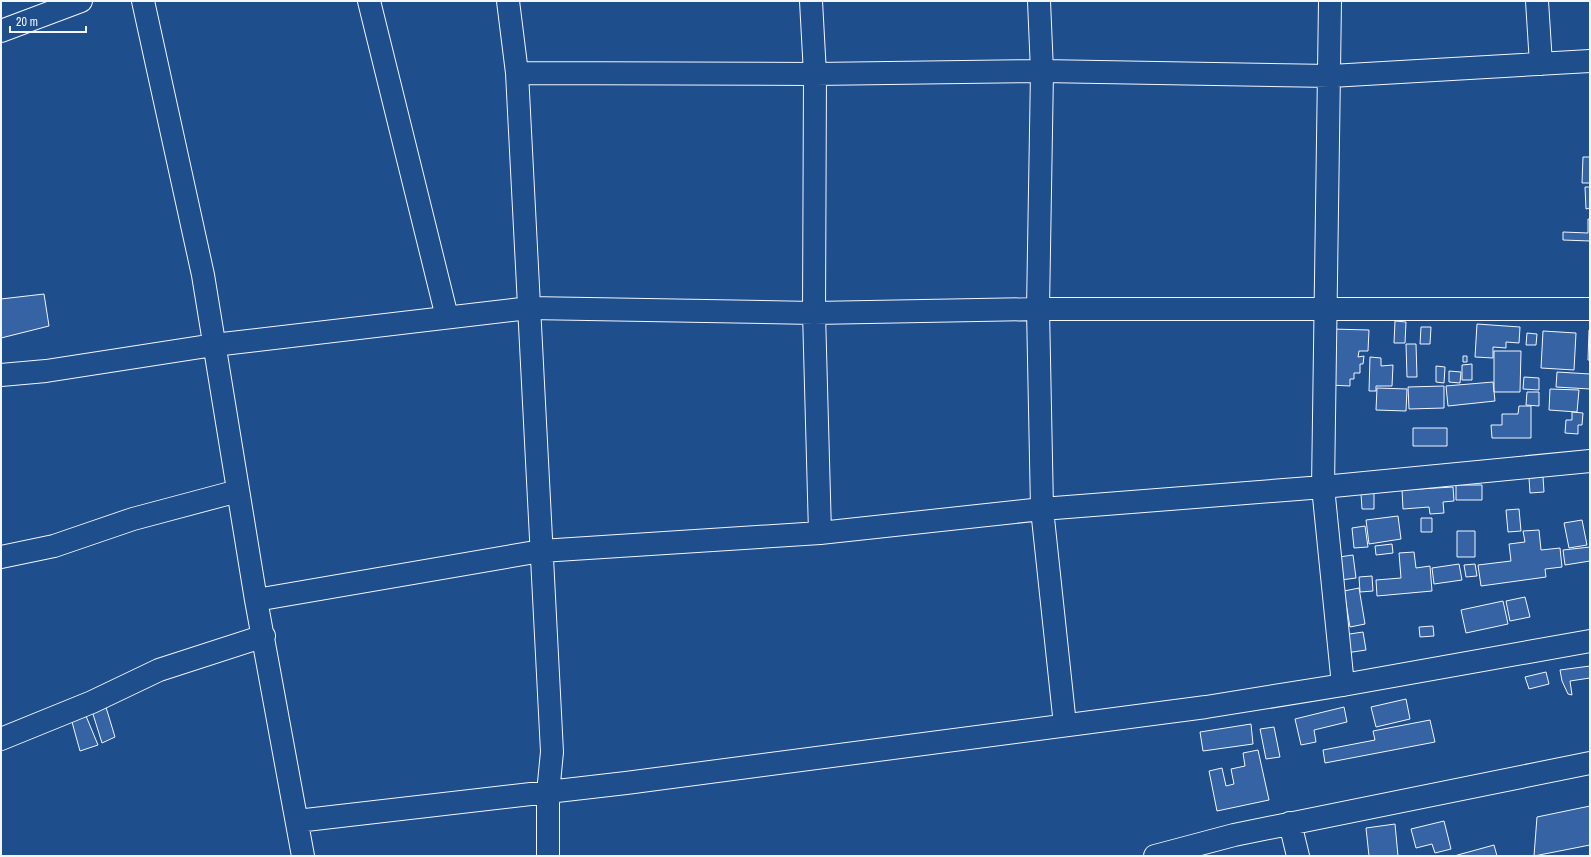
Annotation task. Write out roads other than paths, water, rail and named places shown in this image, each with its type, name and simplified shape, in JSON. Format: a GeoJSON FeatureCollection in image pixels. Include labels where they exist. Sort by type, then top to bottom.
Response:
{"type":"FeatureCollection","features":[{"type":"Feature","properties":{"kind":"street"},"geometry":{"type":"LineString","coordinates":[[1,31],[81,1]]}},
{"type":"Feature","properties":{"kind":"street"},"geometry":{"type":"LineString","coordinates":[[143,1],[203,275],[256,600],[264,636],[303,856]]}},
{"type":"Feature","properties":{"kind":"street"},"geometry":{"type":"LineString","coordinates":[[368,1],[447,318]]}},
{"type":"Feature","properties":{"kind":"street"},"geometry":{"type":"LineString","coordinates":[[508,1],[517,73],[552,752],[548,792],[548,856]]}},
{"type":"Feature","properties":{"kind":"street"},"geometry":{"type":"LineString","coordinates":[[811,1],[815,74],[814,313],[820,533]]}},
{"type":"Feature","properties":{"kind":"street"},"geometry":{"type":"LineString","coordinates":[[1039,1],[1042,70],[1038,309],[1042,509],[1065,725]]}},
{"type":"Feature","properties":{"kind":"street"},"geometry":{"type":"LineString","coordinates":[[1330,1],[1331,76],[1323,487],[1343,685]]}},
{"type":"Feature","properties":{"kind":"street"},"geometry":{"type":"LineString","coordinates":[[1537,1],[1541,64]]}},
{"type":"Feature","properties":{"kind":"street"},"geometry":{"type":"LineString","coordinates":[[517,73],[815,74],[1042,70],[1331,76],[1590,61]]}},
{"type":"Feature","properties":{"kind":"street"},"geometry":{"type":"LineString","coordinates":[[1,375],[46,370],[214,345],[528,308],[814,313],[1038,309],[1590,309]]}},
{"type":"Feature","properties":{"kind":"street"},"geometry":{"type":"LineString","coordinates":[[256,600],[541,551],[820,533],[1042,509],[1323,487],[1590,460]]}},
{"type":"Feature","properties":{"kind":"street"},"geometry":{"type":"LineString","coordinates":[[1,557],[54,546],[133,519],[238,491]]}},
{"type":"Feature","properties":{"kind":"street"},"geometry":{"type":"LineString","coordinates":[[1,739],[92,702],[159,670],[264,636]]}},
{"type":"Feature","properties":{"kind":"street"},"geometry":{"type":"LineString","coordinates":[[297,821],[548,792],[1206,707],[1343,685],[1590,641]]}},
{"type":"Feature","properties":{"kind":"street"},"geometry":{"type":"LineString","coordinates":[[1155,856],[1234,835],[1590,763]]}},
{"type":"Feature","properties":{"kind":"street"},"geometry":{"type":"LineString","coordinates":[[1290,824],[1298,856]]}}]}
